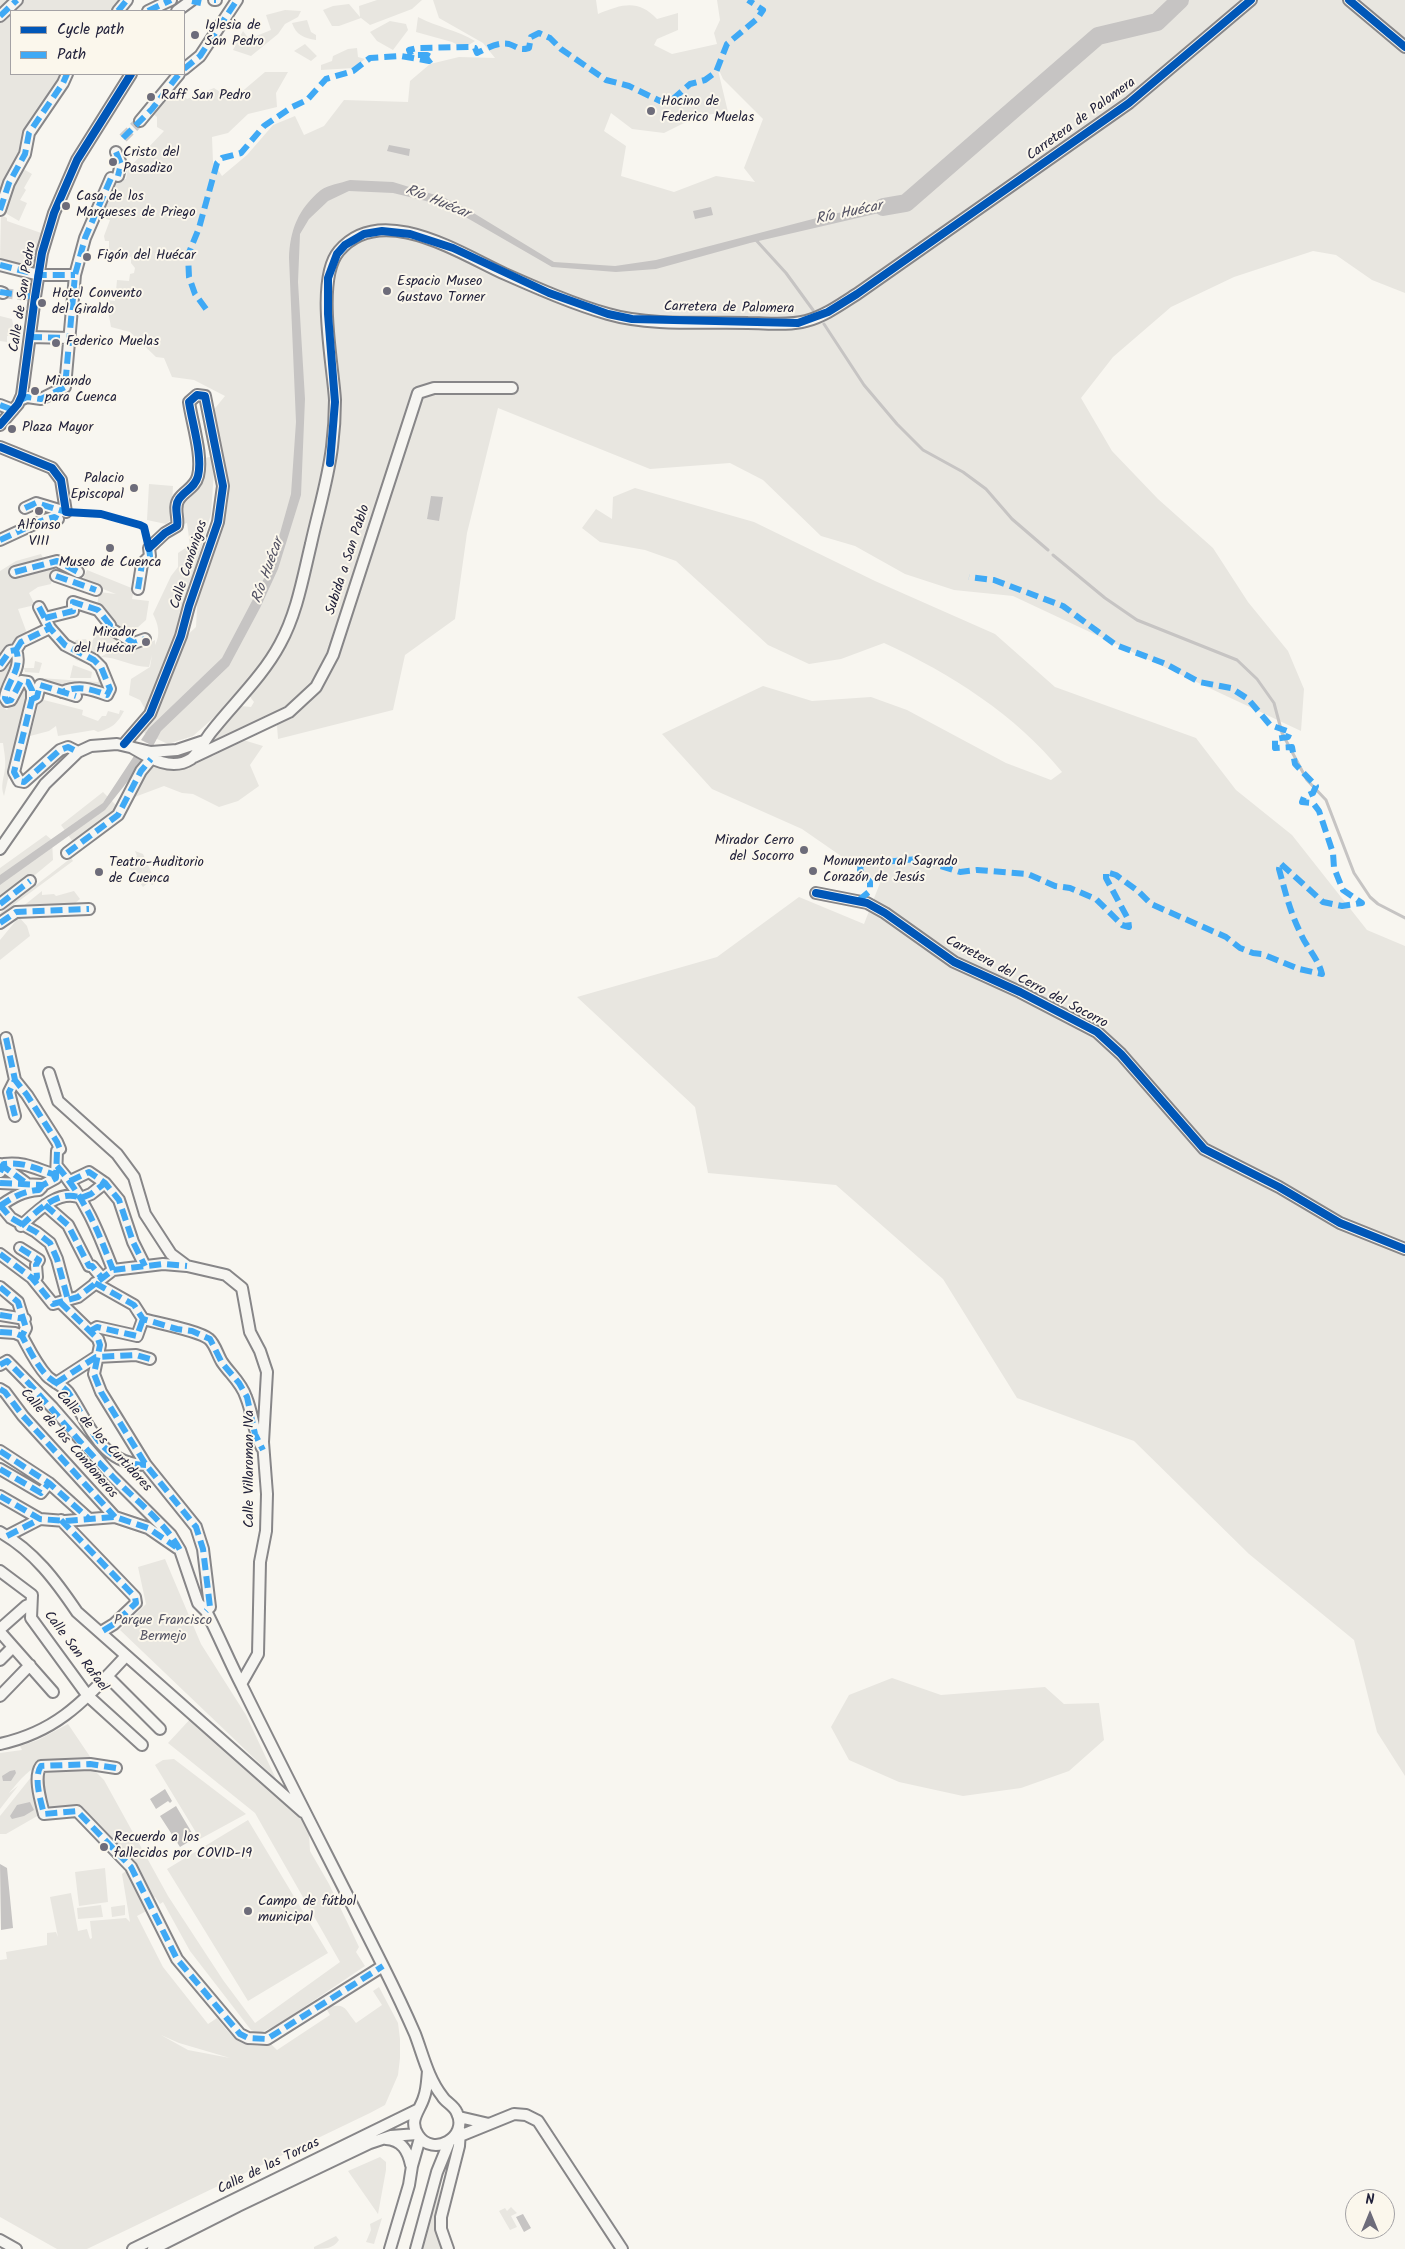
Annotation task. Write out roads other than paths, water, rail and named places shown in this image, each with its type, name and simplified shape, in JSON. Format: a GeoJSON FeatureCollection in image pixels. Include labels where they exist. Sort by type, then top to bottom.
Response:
{"type":"FeatureCollection","features":[{"type":"Feature","properties":{"kind":"street"},"geometry":{"type":"LineString","coordinates":[[0,16],[17,0]]}},
{"type":"Feature","properties":{"kind":"street"},"geometry":{"type":"LineString","coordinates":[[119,10],[127,0]]}},
{"type":"Feature","properties":{"kind":"street"},"geometry":{"type":"LineString","coordinates":[[150,10],[170,0]]}},
{"type":"Feature","properties":{"kind":"street"},"geometry":{"type":"LineString","coordinates":[[185,69],[200,56],[236,0]]}},
{"type":"Feature","properties":{"kind":"street","name":"Carretera de Palomera"},"geometry":{"type":"LineString","coordinates":[[193,757],[275,653],[286,632],[295,608],[328,471],[334,427],[335,402],[328,314],[328,278],[333,260],[341,249],[351,241],[373,232],[393,231],[410,234],[462,252],[549,294],[615,316],[681,321],[784,323],[806,321],[828,312],[857,294],[1111,116],[1164,75],[1251,0]]}},
{"type":"Feature","properties":{"kind":"street"},"geometry":{"type":"LineString","coordinates":[[1349,0],[1405,47]]}},
{"type":"Feature","properties":{"kind":"street"},"geometry":{"type":"LineString","coordinates":[[179,10],[195,1]]}},
{"type":"Feature","properties":{"kind":"street"},"geometry":{"type":"LineString","coordinates":[[0,210],[9,183],[25,154],[29,133],[67,75]]}},
{"type":"Feature","properties":{"kind":"street","name":"Calle de San Pedro"},"geometry":{"type":"LineString","coordinates":[[21,397],[39,275],[48,230],[77,160],[130,75]]}},
{"type":"Feature","properties":{"kind":"street"},"geometry":{"type":"LineString","coordinates":[[140,121],[178,75]]}},
{"type":"Feature","properties":{"kind":"street"},"geometry":{"type":"LineString","coordinates":[[0,425],[21,397],[45,398],[65,387],[75,275],[85,238],[121,164],[116,152],[113,162]]}},
{"type":"Feature","properties":{"kind":"street"},"geometry":{"type":"LineString","coordinates":[[0,265],[39,275],[75,275]]}},
{"type":"Feature","properties":{"kind":"street"},"geometry":{"type":"LineString","coordinates":[[30,337],[70,338]]}},
{"type":"Feature","properties":{"kind":"street","name":"Subida a San Pablo"},"geometry":{"type":"LineString","coordinates":[[193,757],[289,712],[316,687],[333,655],[418,393],[434,388],[512,388]]}},
{"type":"Feature","properties":{"kind":"street","name":"Calle Canónigos"},"geometry":{"type":"LineString","coordinates":[[128,746],[150,714],[181,636],[189,606],[218,522],[222,486],[205,396],[197,395],[189,402],[199,459],[195,486],[178,500],[176,508],[179,518],[176,526],[165,533],[149,548],[150,556],[142,564],[138,590]]}},
{"type":"Feature","properties":{"kind":"street"},"geometry":{"type":"LineString","coordinates":[[0,405],[13,410]]}},
{"type":"Feature","properties":{"kind":"street"},"geometry":{"type":"LineString","coordinates":[[0,448],[52,468],[61,480],[66,512],[36,503],[25,508]]}},
{"type":"Feature","properties":{"kind":"street"},"geometry":{"type":"LineString","coordinates":[[0,540],[41,521],[54,517],[58,519]]}},
{"type":"Feature","properties":{"kind":"street"},"geometry":{"type":"LineString","coordinates":[[15,572],[57,561],[78,572]]}},
{"type":"Feature","properties":{"kind":"street"},"geometry":{"type":"LineString","coordinates":[[56,576],[96,590]]}},
{"type":"Feature","properties":{"kind":"street"},"geometry":{"type":"LineString","coordinates":[[45,618],[73,611],[73,602],[98,610],[110,625],[108,627],[128,640],[134,643],[145,639]]}},
{"type":"Feature","properties":{"kind":"street"},"geometry":{"type":"LineString","coordinates":[[39,607],[50,628],[65,646],[94,660],[101,667],[110,689],[107,695],[90,688],[70,688],[62,692]]}},
{"type":"Feature","properties":{"kind":"street"},"geometry":{"type":"LineString","coordinates":[[0,665],[10,651],[16,650],[21,642],[50,628]]}},
{"type":"Feature","properties":{"kind":"street"},"geometry":{"type":"LineString","coordinates":[[16,650],[18,656],[17,672],[5,698],[7,701],[11,700],[21,681],[25,680],[31,685],[32,700],[14,772],[19,781],[24,782],[60,750],[68,747],[78,752]]}},
{"type":"Feature","properties":{"kind":"street"},"geometry":{"type":"LineString","coordinates":[[32,700],[37,697],[40,685],[76,696]]}},
{"type":"Feature","properties":{"kind":"street"},"geometry":{"type":"LineString","coordinates":[[67,853],[118,815],[141,771],[152,755],[177,750],[204,741]]}},
{"type":"Feature","properties":{"kind":"street"},"geometry":{"type":"LineString","coordinates":[[0,849],[49,780],[78,752],[91,746],[128,746],[170,763],[184,762],[193,757]]}},
{"type":"Feature","properties":{"kind":"street"},"geometry":{"type":"LineString","coordinates":[[1,898],[30,881]]}},
{"type":"Feature","properties":{"kind":"street","name":"Carretera del Cerro del Socorro"},"geometry":{"type":"LineString","coordinates":[[816,893],[867,903],[885,913],[954,962],[1020,992],[1097,1032],[1121,1054],[1204,1149],[1279,1187],[1340,1223],[1405,1249]]}},
{"type":"Feature","properties":{"kind":"street"},"geometry":{"type":"LineString","coordinates":[[0,923],[16,912],[89,909]]}},
{"type":"Feature","properties":{"kind":"street"},"geometry":{"type":"LineString","coordinates":[[6,1038],[15,1080],[60,1149],[57,1151],[56,1178],[43,1185],[39,1190],[25,1191],[0,1205],[21,1226],[36,1232],[50,1243],[57,1259],[61,1302],[100,1342],[94,1374],[98,1385],[146,1466],[196,1527],[203,1549],[210,1607],[206,1611]]}},
{"type":"Feature","properties":{"kind":"street","name":"Calle Villaroman IVa"},"geometry":{"type":"LineString","coordinates":[[49,1074],[58,1101],[117,1154],[134,1177],[145,1214],[171,1254],[187,1266],[226,1275],[242,1288],[250,1332],[260,1351],[267,1372],[263,1450],[267,1494],[266,1531],[260,1562],[258,1654],[241,1684]]}},
{"type":"Feature","properties":{"kind":"street"},"geometry":{"type":"LineString","coordinates":[[15,1080],[9,1092],[15,1116]]}},
{"type":"Feature","properties":{"kind":"street"},"geometry":{"type":"LineString","coordinates":[[27,1184],[1,1168],[4,1164],[12,1163],[57,1170],[70,1181],[98,1230],[113,1270]]}},
{"type":"Feature","properties":{"kind":"street"},"geometry":{"type":"LineString","coordinates":[[70,1181],[89,1172],[105,1183],[119,1200],[133,1242],[145,1266]]}},
{"type":"Feature","properties":{"kind":"street"},"geometry":{"type":"LineString","coordinates":[[0,1182],[43,1185]]}},
{"type":"Feature","properties":{"kind":"street"},"geometry":{"type":"LineString","coordinates":[[81,1198],[105,1183]]}},
{"type":"Feature","properties":{"kind":"street"},"geometry":{"type":"LineString","coordinates":[[21,1226],[45,1205],[58,1198],[77,1196],[81,1198]]}},
{"type":"Feature","properties":{"kind":"street"},"geometry":{"type":"LineString","coordinates":[[45,1205],[68,1225],[89,1266],[92,1266],[98,1281],[134,1305],[143,1319],[192,1331],[210,1339],[222,1363],[239,1383],[246,1397],[255,1434],[263,1450]]}},
{"type":"Feature","properties":{"kind":"street"},"geometry":{"type":"LineString","coordinates":[[20,1248],[39,1260],[36,1265],[37,1277],[34,1280]]}},
{"type":"Feature","properties":{"kind":"street"},"geometry":{"type":"LineString","coordinates":[[0,1254],[34,1280],[52,1303],[78,1297],[113,1270],[163,1264],[187,1266]]}},
{"type":"Feature","properties":{"kind":"street"},"geometry":{"type":"LineString","coordinates":[[0,1287],[18,1302],[25,1319],[26,1328],[22,1336]]}},
{"type":"Feature","properties":{"kind":"street"},"geometry":{"type":"LineString","coordinates":[[0,1315],[25,1319]]}},
{"type":"Feature","properties":{"kind":"street"},"geometry":{"type":"LineString","coordinates":[[90,1331],[97,1327],[137,1336],[143,1319]]}},
{"type":"Feature","properties":{"kind":"street"},"geometry":{"type":"LineString","coordinates":[[0,1332],[15,1333],[22,1336],[44,1373],[68,1392],[96,1439],[105,1449],[127,1463],[146,1466]]}},
{"type":"Feature","properties":{"kind":"street"},"geometry":{"type":"LineString","coordinates":[[56,1383],[96,1357],[136,1355],[150,1358]]}},
{"type":"Feature","properties":{"kind":"street","name":"Calle de los Curtidores"},"geometry":{"type":"LineString","coordinates":[[0,1365],[7,1361],[25,1379],[112,1476],[171,1535],[180,1550]]}},
{"type":"Feature","properties":{"kind":"street","name":"Calle de los Condoneros"},"geometry":{"type":"LineString","coordinates":[[0,1389],[5,1392],[24,1416],[115,1517]]}},
{"type":"Feature","properties":{"kind":"street"},"geometry":{"type":"LineString","coordinates":[[0,1451],[49,1483],[88,1518]]}},
{"type":"Feature","properties":{"kind":"street"},"geometry":{"type":"LineString","coordinates":[[0,1469],[41,1493],[49,1483]]}},
{"type":"Feature","properties":{"kind":"street"},"geometry":{"type":"LineString","coordinates":[[0,1496],[40,1519]]}},
{"type":"Feature","properties":{"kind":"street"},"geometry":{"type":"LineString","coordinates":[[4,1534],[40,1519],[61,1520],[115,1517],[148,1528],[180,1550],[196,1598],[206,1611],[383,1966],[407,2016],[437,2090],[446,2102],[455,2109],[459,2126],[441,2217],[441,2229],[448,2249]]}},
{"type":"Feature","properties":{"kind":"street"},"geometry":{"type":"LineString","coordinates":[[61,1520],[134,1597],[136,1603],[114,1624],[101,1632]]}},
{"type":"Feature","properties":{"kind":"street"},"geometry":{"type":"LineString","coordinates":[[4,1534],[34,1556],[58,1584],[77,1612],[308,1817]]}},
{"type":"Feature","properties":{"kind":"street","name":"Calle San Rafael"},"geometry":{"type":"LineString","coordinates":[[0,1571],[32,1595],[30,1618],[88,1696],[142,1745]]}},
{"type":"Feature","properties":{"kind":"street"},"geometry":{"type":"LineString","coordinates":[[31,1604],[26,1606],[0,1631],[53,1692]]}},
{"type":"Feature","properties":{"kind":"street"},"geometry":{"type":"LineString","coordinates":[[0,1660],[13,1647]]}},
{"type":"Feature","properties":{"kind":"street"},"geometry":{"type":"LineString","coordinates":[[0,1744],[21,1739],[47,1729],[67,1715],[88,1696],[126,1656]]}},
{"type":"Feature","properties":{"kind":"street"},"geometry":{"type":"LineString","coordinates":[[0,1696],[30,1665]]}},
{"type":"Feature","properties":{"kind":"street"},"geometry":{"type":"LineString","coordinates":[[107,1676],[160,1729]]}},
{"type":"Feature","properties":{"kind":"street"},"geometry":{"type":"LineString","coordinates":[[116,1768],[90,1764],[42,1766],[38,1773],[39,1796],[44,1814],[77,1811],[131,1867],[176,1959],[240,2034],[248,2038],[267,2039],[383,1966]]}},
{"type":"Feature","properties":{"kind":"street"},"geometry":{"type":"LineString","coordinates":[[390,2249],[409,2185],[418,2136],[414,2121],[424,2098],[428,2071]]}},
{"type":"Feature","properties":{"kind":"street"},"geometry":{"type":"LineString","coordinates":[[419,2108],[433,2100],[446,2102]]}},
{"type":"Feature","properties":{"kind":"street","name":"Calle de las Torcas"},"geometry":{"type":"LineString","coordinates":[[133,2249],[419,2108]]}},
{"type":"Feature","properties":{"kind":"street"},"geometry":{"type":"LineString","coordinates":[[459,2126],[489,2124],[506,2116],[520,2113],[538,2121],[618,2248]]}},
{"type":"Feature","properties":{"kind":"street"},"geometry":{"type":"LineString","coordinates":[[459,2126],[489,2124]]}},
{"type":"Feature","properties":{"kind":"street"},"geometry":{"type":"LineString","coordinates":[[416,2249],[437,2172],[450,2140],[459,2126]]}},
{"type":"Feature","properties":{"kind":"street"},"geometry":{"type":"LineString","coordinates":[[152,2249],[238,2206],[381,2139],[397,2135],[418,2136],[432,2145],[442,2144],[450,2140]]}},
{"type":"Feature","properties":{"kind":"street"},"geometry":{"type":"LineString","coordinates":[[381,2139],[395,2140],[403,2146],[409,2155],[412,2166]]}},
{"type":"Feature","properties":{"kind":"street"},"geometry":{"type":"LineString","coordinates":[[0,2240],[16,2249]]}},
{"type":"Feature","properties":{"kind":"water"},"geometry":{"type":"Polygon","coordinates":[[[389,145],[410,149],[409,156],[387,151],[389,145]]]}},
{"type":"Feature","properties":{"kind":"water"},"geometry":{"type":"Polygon","coordinates":[[[350,180],[393,182],[445,198],[467,209],[554,262],[615,266],[656,260],[832,214],[905,201],[905,207],[750,243],[656,269],[616,272],[552,267],[462,215],[426,201],[393,193],[349,191],[328,201],[309,219],[300,234],[298,282],[305,399],[301,495],[278,569],[260,608],[229,666],[161,731],[153,746],[141,740],[149,728],[222,658],[271,565],[291,494],[296,422],[289,258],[291,238],[301,212],[313,197],[324,188],[350,180]]]}},
{"type":"Feature","properties":{"kind":"water"},"geometry":{"type":"Polygon","coordinates":[[[711,207],[713,215],[695,219],[693,211],[711,207]]]}},
{"type":"Feature","properties":{"kind":"water"},"geometry":{"type":"Polygon","coordinates":[[[431,496],[443,497],[439,521],[427,519],[431,496]]]}},
{"type":"Feature","properties":{"kind":"water"},"geometry":{"type":"Polygon","coordinates":[[[134,756],[143,762],[105,810],[0,885],[0,875],[103,803],[134,756]]]}},
{"type":"Feature","properties":{"kind":"water"},"geometry":{"type":"Polygon","coordinates":[[[15,1770],[16,1773],[11,1781],[3,1781],[2,1776],[15,1770]]]}},
{"type":"Feature","properties":{"kind":"water"},"geometry":{"type":"Polygon","coordinates":[[[165,1789],[172,1801],[170,1803],[168,1801],[156,1809],[150,1799],[165,1789]]]}},
{"type":"Feature","properties":{"kind":"water"},"geometry":{"type":"Polygon","coordinates":[[[30,1802],[34,1810],[24,1816],[12,1819],[10,1816],[17,1805],[30,1802]]]}},
{"type":"Feature","properties":{"kind":"water"},"geometry":{"type":"Polygon","coordinates":[[[176,1806],[195,1838],[180,1847],[160,1816],[176,1806]]]}},
{"type":"Feature","properties":{"kind":"water"},"geometry":{"type":"Polygon","coordinates":[[[0,1864],[7,1868],[13,1928],[1,1930],[0,1864]]]}},
{"type":"Feature","properties":{"kind":"water"},"geometry":{"type":"Polygon","coordinates":[[[523,2214],[531,2228],[524,2232],[516,2217],[523,2214]]]}},
{"type":"Feature","properties":{"kind":"waterway","name":"Río Huécar"},"geometry":{"type":"LineString","coordinates":[[883,207],[906,203],[1098,36],[1157,22],[1180,0]]}},
{"type":"Feature","properties":{"kind":"waterway"},"geometry":{"type":"LineString","coordinates":[[755,239],[786,273],[813,310]]}},
{"type":"Feature","properties":{"kind":"waterway"},"geometry":{"type":"LineString","coordinates":[[824,324],[864,385],[897,424],[923,450],[963,472],[986,489],[1012,519],[1048,550]]}},
{"type":"Feature","properties":{"kind":"waterway"},"geometry":{"type":"LineString","coordinates":[[1053,555],[1105,598],[1137,620],[1237,660],[1257,679],[1274,703],[1282,733],[1307,780],[1326,800],[1354,873],[1370,897],[1378,904],[1405,918]]}},
{"type":"Feature","properties":{"kind":"tunnel"},"geometry":{"type":"LineString","coordinates":[[123,138],[140,121]]}},
{"type":"Feature","properties":{"kind":"tunnel"},"geometry":{"type":"LineString","coordinates":[[3,293],[35,297]]}},
{"type":"Feature","properties":{"kind":"place","name":"Iglesia de San Pedro"},"geometry":{"type":"Point","coordinates":[195,35]}},
{"type":"Feature","properties":{"kind":"place","name":"Raff San Pedro"},"geometry":{"type":"Point","coordinates":[151,97]}},
{"type":"Feature","properties":{"kind":"place","name":"Hocino de Federico Muelas"},"geometry":{"type":"Point","coordinates":[651,111]}},
{"type":"Feature","properties":{"kind":"place","name":"Cristo del Pasadizo"},"geometry":{"type":"Point","coordinates":[113,162]}},
{"type":"Feature","properties":{"kind":"place","name":"Casa de los Marqueses de Priego"},"geometry":{"type":"Point","coordinates":[66,206]}},
{"type":"Feature","properties":{"kind":"place","name":"Figón del Huécar"},"geometry":{"type":"Point","coordinates":[87,257]}},
{"type":"Feature","properties":{"kind":"place","name":"Espacio Museo Gustavo Torner"},"geometry":{"type":"Point","coordinates":[387,291]}},
{"type":"Feature","properties":{"kind":"place","name":"Hotel Convento del Giraldo"},"geometry":{"type":"Point","coordinates":[42,303]}},
{"type":"Feature","properties":{"kind":"place","name":"Federico Muelas"},"geometry":{"type":"Point","coordinates":[56,343]}},
{"type":"Feature","properties":{"kind":"place","name":"Mirando para Cuenca"},"geometry":{"type":"Point","coordinates":[35,391]}},
{"type":"Feature","properties":{"kind":"place","name":"Plaza Mayor"},"geometry":{"type":"Point","coordinates":[12,429]}},
{"type":"Feature","properties":{"kind":"place","name":"Palacio Episcopal"},"geometry":{"type":"Point","coordinates":[134,488]}},
{"type":"Feature","properties":{"kind":"place","name":"Alfonso VIII"},"geometry":{"type":"Point","coordinates":[39,511]}},
{"type":"Feature","properties":{"kind":"place","name":"Museo de Cuenca"},"geometry":{"type":"Point","coordinates":[110,548]}},
{"type":"Feature","properties":{"kind":"place","name":"Mirador del Huécar"},"geometry":{"type":"Point","coordinates":[146,642]}},
{"type":"Feature","properties":{"kind":"place","name":"Mirador Cerro del Socorro"},"geometry":{"type":"Point","coordinates":[804,850]}},
{"type":"Feature","properties":{"kind":"place","name":"Monumento al Sagrado Corazón de Jesús"},"geometry":{"type":"Point","coordinates":[813,871]}},
{"type":"Feature","properties":{"kind":"place","name":"Teatro-Auditorio de Cuenca"},"geometry":{"type":"Point","coordinates":[99,872]}},
{"type":"Feature","properties":{"kind":"place","name":"Recuerdo a los fallecidos por COVID-19"},"geometry":{"type":"Point","coordinates":[104,1847]}},
{"type":"Feature","properties":{"kind":"place","name":"Campo de fútbol municipal"},"geometry":{"type":"Point","coordinates":[248,1911]}},
{"type":"Feature","properties":{"kind":"park label","name":"Parque Francisco Bermejo"},"geometry":{"type":"Point","coordinates":[163,1630]}}]}
